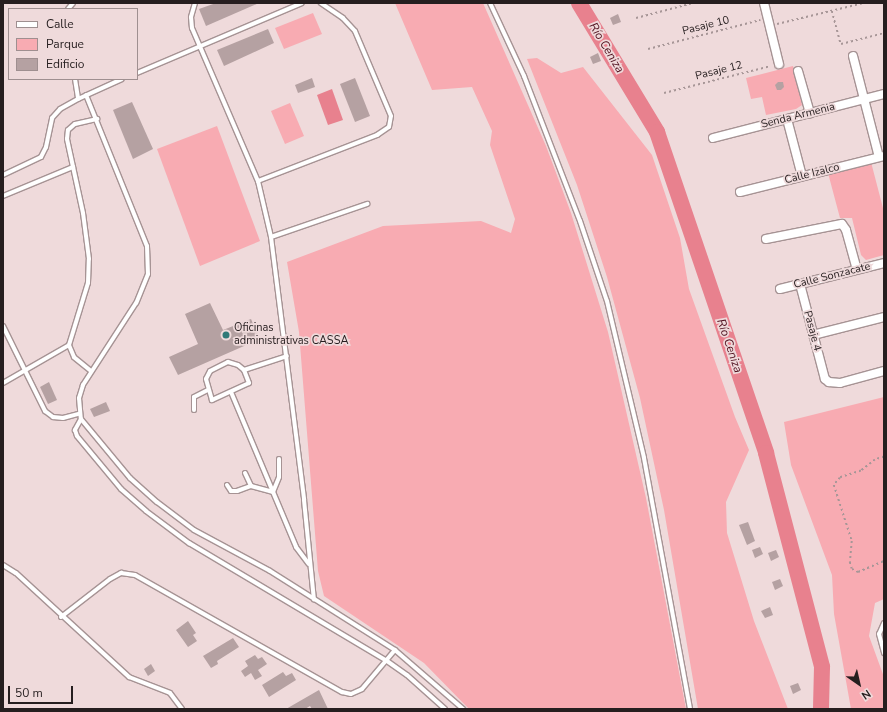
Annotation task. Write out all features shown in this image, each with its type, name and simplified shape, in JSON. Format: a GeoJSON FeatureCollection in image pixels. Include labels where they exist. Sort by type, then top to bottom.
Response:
{"type":"FeatureCollection","features":[{"type":"Feature","properties":{"kind":"street"},"geometry":{"type":"LineString","coordinates":[[764,3],[779,64]]}},
{"type":"Feature","properties":{"kind":"street"},"geometry":{"type":"LineString","coordinates":[[853,56],[881,157]]}},
{"type":"Feature","properties":{"kind":"street"},"geometry":{"type":"LineString","coordinates":[[798,71],[810,113]]}},
{"type":"Feature","properties":{"kind":"street","name":"Senda Armenia"},"geometry":{"type":"LineString","coordinates":[[712,138],[884,94]]}},
{"type":"Feature","properties":{"kind":"street"},"geometry":{"type":"LineString","coordinates":[[787,119],[802,176]]}},
{"type":"Feature","properties":{"kind":"street","name":"Calle Izalco"},"geometry":{"type":"LineString","coordinates":[[740,192],[881,157]]}},
{"type":"Feature","properties":{"kind":"street"},"geometry":{"type":"LineString","coordinates":[[766,239],[842,224],[846,230],[857,270]]}},
{"type":"Feature","properties":{"kind":"street","name":"Calle Sonzacate"},"geometry":{"type":"LineString","coordinates":[[780,289],[884,263]]}},
{"type":"Feature","properties":{"kind":"street","name":"Pasaje 4"},"geometry":{"type":"LineString","coordinates":[[800,284],[825,378],[834,383],[840,383],[884,371]]}},
{"type":"Feature","properties":{"kind":"street"},"geometry":{"type":"LineString","coordinates":[[813,335],[884,317]]}},
{"type":"Feature","properties":{"kind":"lane"},"geometry":{"type":"LineString","coordinates":[[195,3],[191,17],[192,28],[198,46],[258,182],[271,237],[287,356],[314,600]]}},
{"type":"Feature","properties":{"kind":"lane"},"geometry":{"type":"LineString","coordinates":[[138,72],[302,3]]}},
{"type":"Feature","properties":{"kind":"lane"},"geometry":{"type":"LineString","coordinates":[[258,182],[377,135],[389,127],[391,116],[355,31],[343,18],[321,3]]}},
{"type":"Feature","properties":{"kind":"lane"},"geometry":{"type":"LineString","coordinates":[[490,3],[524,76],[580,221],[607,301],[644,458],[690,709]]}},
{"type":"Feature","properties":{"kind":"lane"},"geometry":{"type":"LineString","coordinates":[[75,80],[78,99]]}},
{"type":"Feature","properties":{"kind":"lane"},"geometry":{"type":"LineString","coordinates":[[3,175],[41,157],[46,147],[52,118],[60,109],[86,95],[120,80]]}},
{"type":"Feature","properties":{"kind":"lane"},"geometry":{"type":"LineString","coordinates":[[86,95],[97,119],[147,246],[148,274],[136,303],[91,371],[79,398],[78,414],[81,419],[130,478],[157,502],[194,530],[270,571],[396,650],[463,709]]}},
{"type":"Feature","properties":{"kind":"lane"},"geometry":{"type":"LineString","coordinates":[[91,371],[74,357],[70,345],[88,283],[90,260],[67,139],[68,130],[83,120],[97,119]]}},
{"type":"Feature","properties":{"kind":"lane"},"geometry":{"type":"LineString","coordinates":[[3,196],[73,167]]}},
{"type":"Feature","properties":{"kind":"lane"},"geometry":{"type":"LineString","coordinates":[[271,237],[367,204]]}},
{"type":"Feature","properties":{"kind":"lane"},"geometry":{"type":"LineString","coordinates":[[3,326],[23,370],[45,411],[53,417],[63,418],[78,414]]}},
{"type":"Feature","properties":{"kind":"lane"},"geometry":{"type":"LineString","coordinates":[[3,383],[23,370],[70,345]]}},
{"type":"Feature","properties":{"kind":"lane"},"geometry":{"type":"LineString","coordinates":[[244,370],[287,356]]}},
{"type":"Feature","properties":{"kind":"lane"},"geometry":{"type":"LineString","coordinates":[[228,362],[238,365],[244,370],[249,384],[212,400],[206,379],[218,365],[228,362]]}},
{"type":"Feature","properties":{"kind":"lane"},"geometry":{"type":"LineString","coordinates":[[194,410],[194,397],[208,390]]}},
{"type":"Feature","properties":{"kind":"lane"},"geometry":{"type":"LineString","coordinates":[[231,392],[296,547],[310,564]]}},
{"type":"Feature","properties":{"kind":"lane"},"geometry":{"type":"LineString","coordinates":[[81,419],[75,430],[77,436],[121,489],[146,511],[189,543],[387,661],[408,675],[445,709]]}},
{"type":"Feature","properties":{"kind":"lane"},"geometry":{"type":"LineString","coordinates":[[273,492],[279,477],[279,459]]}},
{"type":"Feature","properties":{"kind":"lane"},"geometry":{"type":"LineString","coordinates":[[245,473],[251,486]]}},
{"type":"Feature","properties":{"kind":"lane"},"geometry":{"type":"LineString","coordinates":[[228,485],[231,491],[237,491],[251,486],[273,492]]}},
{"type":"Feature","properties":{"kind":"lane"},"geometry":{"type":"LineString","coordinates":[[3,565],[16,574],[61,617],[129,677],[170,693],[182,709]]}},
{"type":"Feature","properties":{"kind":"lane"},"geometry":{"type":"LineString","coordinates":[[61,617],[110,579],[122,574],[135,575],[342,692],[351,694],[362,689],[396,650]]}},
{"type":"Feature","properties":{"kind":"lane"},"geometry":{"type":"LineString","coordinates":[[884,623],[879,634],[884,653]]}},
{"type":"Feature","properties":{"kind":"path"},"geometry":{"type":"LineString","coordinates":[[636,18],[693,3]]}},
{"type":"Feature","properties":{"kind":"path","name":"Pasaje 10"},"geometry":{"type":"LineString","coordinates":[[648,49],[769,22],[832,11],[863,3]]}},
{"type":"Feature","properties":{"kind":"path"},"geometry":{"type":"LineString","coordinates":[[832,11],[841,44],[884,33]]}},
{"type":"Feature","properties":{"kind":"path","name":"Pasaje 12"},"geometry":{"type":"LineString","coordinates":[[664,93],[779,64]]}},
{"type":"Feature","properties":{"kind":"path"},"geometry":{"type":"LineString","coordinates":[[884,457],[875,460],[861,471],[840,478],[834,485],[852,541],[850,562],[852,569],[858,572],[884,562]]}},
{"type":"Feature","properties":{"kind":"green space"},"geometry":{"type":"Polygon","coordinates":[[[395,3],[483,3],[546,146],[571,213],[608,332],[646,498],[686,709],[469,709],[424,663],[324,596],[318,571],[299,332],[287,262],[383,226],[481,221],[511,233],[515,219],[490,145],[492,131],[472,87],[432,90],[395,3]]]}},
{"type":"Feature","properties":{"kind":"green space"},"geometry":{"type":"Polygon","coordinates":[[[313,13],[322,34],[284,49],[275,28],[313,13]]]}},
{"type":"Feature","properties":{"kind":"green space"},"geometry":{"type":"Polygon","coordinates":[[[537,58],[561,73],[583,67],[652,155],[680,238],[689,289],[735,417],[749,450],[726,502],[727,533],[754,621],[788,709],[698,709],[664,510],[640,398],[607,277],[577,185],[527,59],[537,58]]]}},
{"type":"Feature","properties":{"kind":"green space"},"geometry":{"type":"Polygon","coordinates":[[[793,66],[802,105],[796,109],[766,115],[762,97],[751,99],[746,78],[793,66]]]}},
{"type":"Feature","properties":{"kind":"green space"},"geometry":{"type":"Polygon","coordinates":[[[290,103],[304,136],[285,144],[271,111],[290,103]]]}},
{"type":"Feature","properties":{"kind":"green space"},"geometry":{"type":"Polygon","coordinates":[[[217,126],[260,241],[200,266],[157,149],[217,126]]]}},
{"type":"Feature","properties":{"kind":"green space"},"geometry":{"type":"Polygon","coordinates":[[[871,162],[884,212],[884,255],[866,260],[861,255],[852,218],[840,218],[828,173],[871,162]]]}},
{"type":"Feature","properties":{"kind":"green space"},"geometry":{"type":"Polygon","coordinates":[[[884,397],[884,599],[875,603],[869,636],[884,677],[884,709],[851,709],[834,614],[832,575],[791,465],[784,422],[884,397]]]}},
{"type":"Feature","properties":{"kind":"shaded area"},"geometry":{"type":"Polygon","coordinates":[[[332,89],[343,120],[328,125],[317,95],[332,89]]]}},
{"type":"Feature","properties":{"kind":"building"},"geometry":{"type":"Polygon","coordinates":[[[216,3],[259,3],[206,26],[199,9],[216,3]]]}},
{"type":"Feature","properties":{"kind":"building"},"geometry":{"type":"Polygon","coordinates":[[[618,14],[621,22],[613,25],[610,18],[618,14]]]}},
{"type":"Feature","properties":{"kind":"building"},"geometry":{"type":"Polygon","coordinates":[[[268,29],[274,43],[224,66],[217,50],[268,29]]]}},
{"type":"Feature","properties":{"kind":"building"},"geometry":{"type":"Polygon","coordinates":[[[598,53],[601,61],[593,64],[590,57],[598,53]]]}},
{"type":"Feature","properties":{"kind":"building"},"geometry":{"type":"Polygon","coordinates":[[[312,78],[315,87],[298,93],[295,85],[312,78]]]}},
{"type":"Feature","properties":{"kind":"building"},"geometry":{"type":"Polygon","coordinates":[[[355,78],[370,116],[355,122],[340,84],[355,78]]]}},
{"type":"Feature","properties":{"kind":"building"},"geometry":{"type":"Polygon","coordinates":[[[778,82],[783,82],[784,87],[781,90],[777,90],[775,85],[778,82]]]}},
{"type":"Feature","properties":{"kind":"building"},"geometry":{"type":"Polygon","coordinates":[[[132,102],[153,149],[133,159],[113,110],[132,102]]]}},
{"type":"Feature","properties":{"kind":"building","name":"Oficinas administrativas CASSA"},"geometry":{"type":"Polygon","coordinates":[[[210,303],[223,330],[251,319],[260,339],[178,375],[169,357],[198,344],[185,314],[210,303]]]}},
{"type":"Feature","properties":{"kind":"building"},"geometry":{"type":"Polygon","coordinates":[[[49,382],[57,400],[48,404],[40,387],[49,382]]]}},
{"type":"Feature","properties":{"kind":"building"},"geometry":{"type":"Polygon","coordinates":[[[106,402],[110,411],[94,417],[90,409],[106,402]]]}},
{"type":"Feature","properties":{"kind":"building"},"geometry":{"type":"Polygon","coordinates":[[[748,522],[755,541],[747,545],[739,525],[748,522]]]}},
{"type":"Feature","properties":{"kind":"building"},"geometry":{"type":"Polygon","coordinates":[[[760,547],[763,554],[755,558],[752,550],[760,547]]]}},
{"type":"Feature","properties":{"kind":"building"},"geometry":{"type":"Polygon","coordinates":[[[776,550],[779,557],[771,561],[768,553],[776,550]]]}},
{"type":"Feature","properties":{"kind":"building"},"geometry":{"type":"Polygon","coordinates":[[[780,579],[783,586],[775,590],[772,582],[780,579]]]}},
{"type":"Feature","properties":{"kind":"building"},"geometry":{"type":"Polygon","coordinates":[[[770,607],[773,615],[765,618],[761,611],[770,607]]]}},
{"type":"Feature","properties":{"kind":"building"},"geometry":{"type":"Polygon","coordinates":[[[188,621],[196,633],[193,635],[197,641],[188,647],[176,630],[188,621]]]}},
{"type":"Feature","properties":{"kind":"building"},"geometry":{"type":"Polygon","coordinates":[[[233,638],[239,647],[217,661],[218,664],[211,668],[203,656],[233,638]]]}},
{"type":"Feature","properties":{"kind":"building"},"geometry":{"type":"Polygon","coordinates":[[[255,655],[258,659],[262,657],[267,664],[258,670],[262,676],[255,680],[251,673],[245,677],[241,671],[248,666],[245,661],[255,655]]]}},
{"type":"Feature","properties":{"kind":"building"},"geometry":{"type":"Polygon","coordinates":[[[151,664],[155,671],[148,676],[144,669],[151,664]]]}},
{"type":"Feature","properties":{"kind":"building"},"geometry":{"type":"Polygon","coordinates":[[[283,672],[286,676],[292,673],[296,680],[269,697],[262,685],[283,672]]]}},
{"type":"Feature","properties":{"kind":"building"},"geometry":{"type":"Polygon","coordinates":[[[798,683],[801,690],[793,694],[790,686],[798,683]]]}},
{"type":"Feature","properties":{"kind":"building"},"geometry":{"type":"Polygon","coordinates":[[[319,690],[328,709],[312,709],[310,706],[305,709],[286,709],[319,690]]]}},
{"type":"Feature","properties":{"kind":"waterway","name":"Río Ceniza"},"geometry":{"type":"LineString","coordinates":[[579,3],[657,132],[766,453],[822,667],[821,709]]}},
{"type":"Feature","properties":{"kind":"place","name":"Oficinas administrativas CASSA"},"geometry":{"type":"Point","coordinates":[226,335]}}]}
